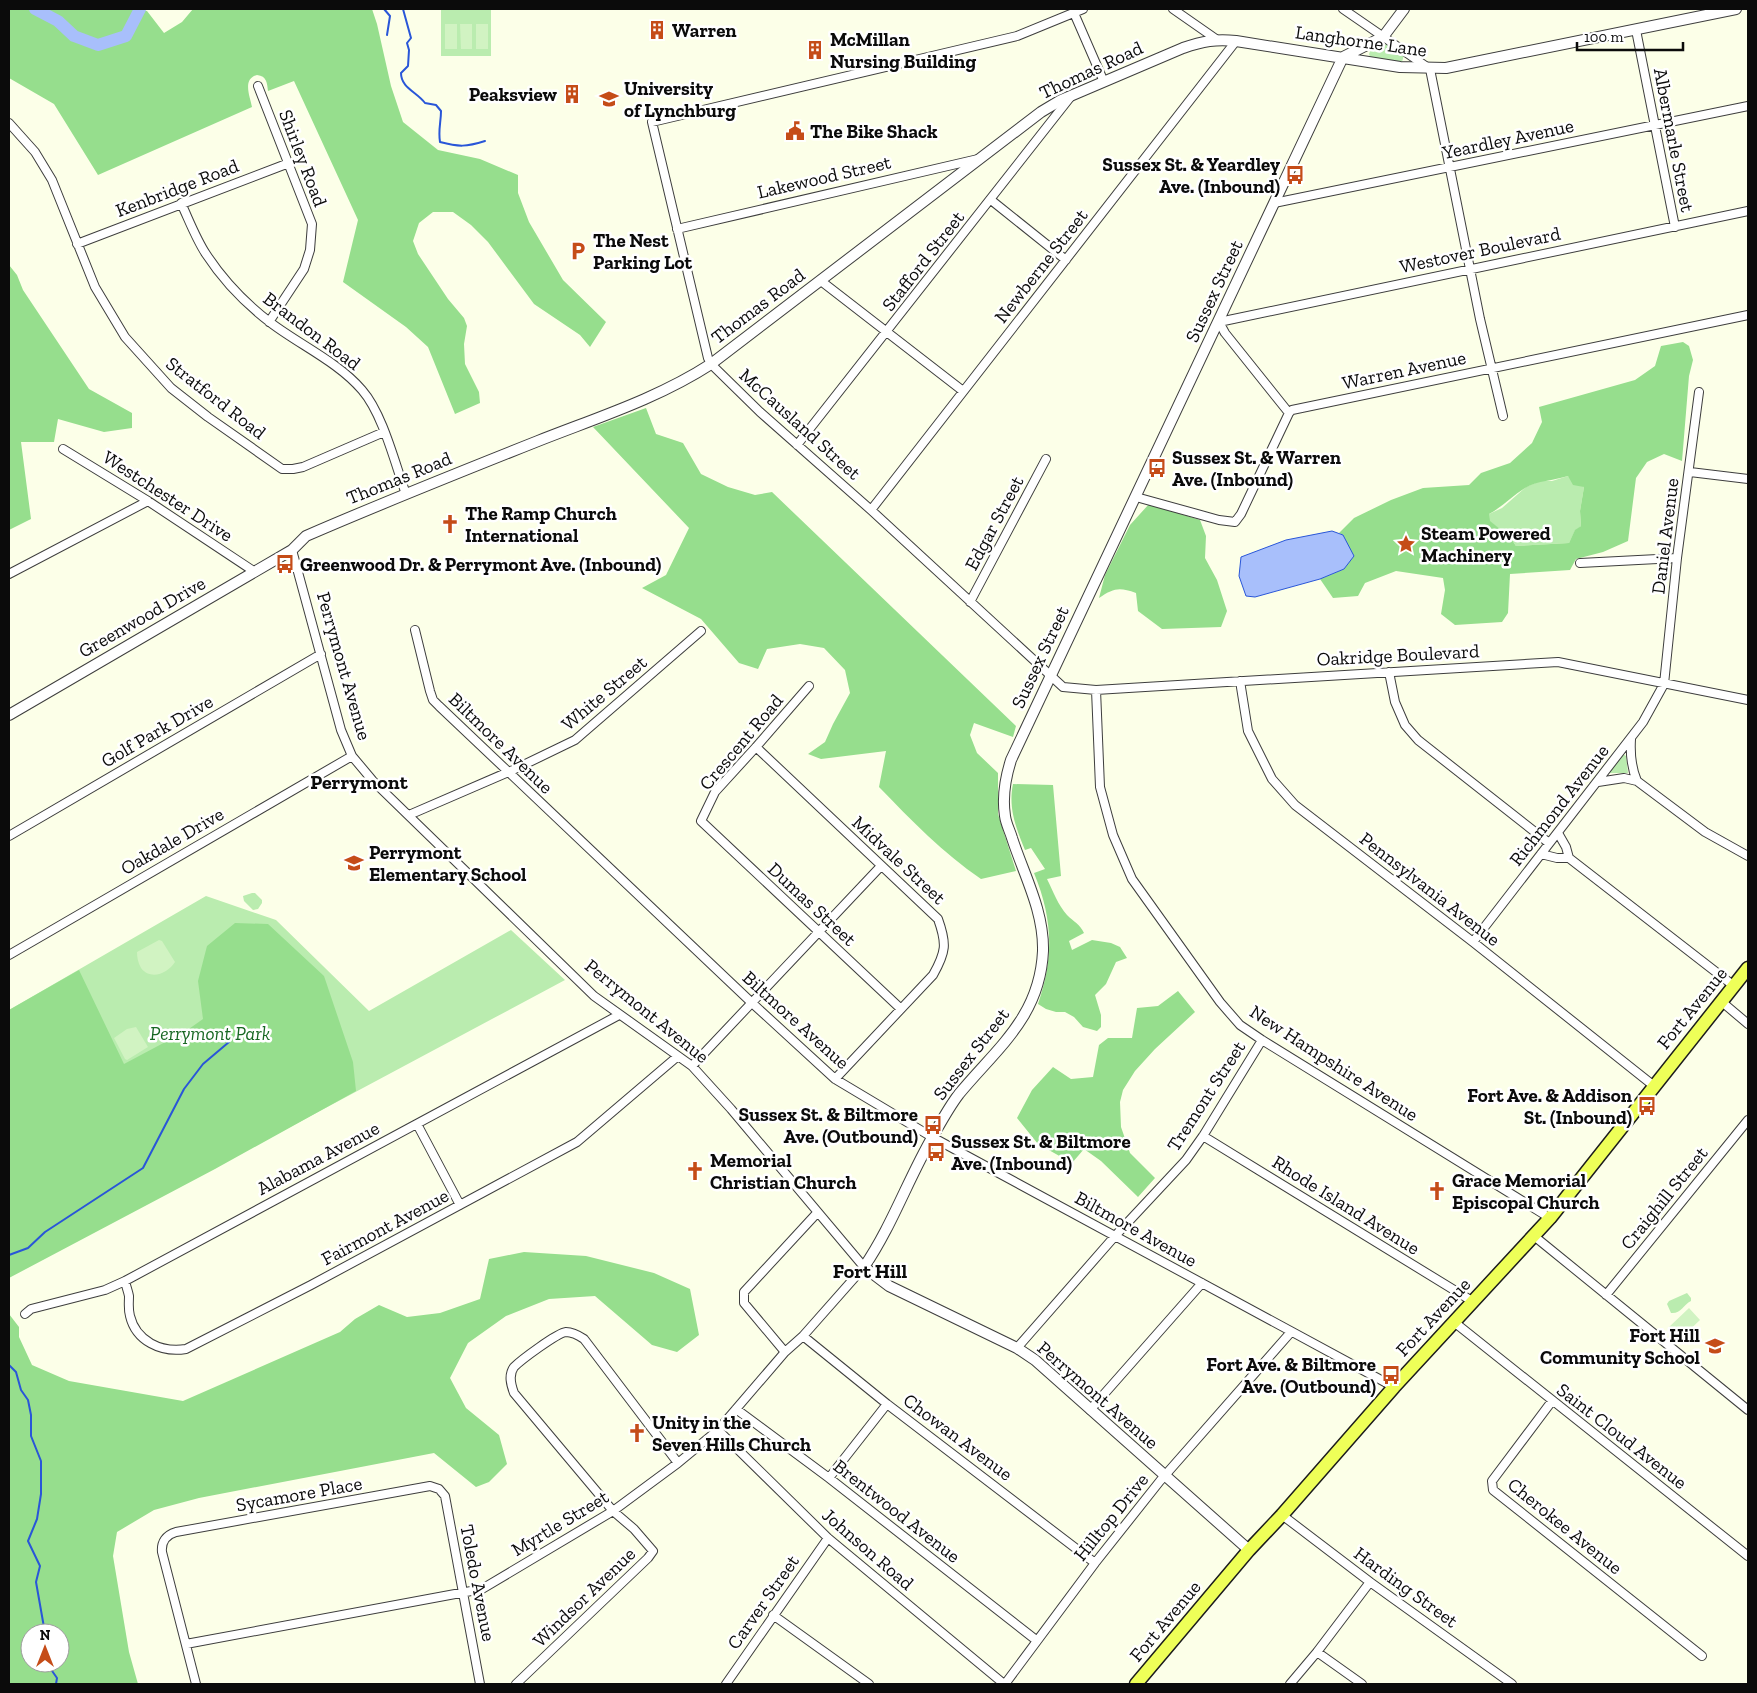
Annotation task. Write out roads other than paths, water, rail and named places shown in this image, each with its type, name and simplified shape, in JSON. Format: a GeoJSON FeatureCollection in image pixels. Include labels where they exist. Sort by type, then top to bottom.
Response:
{"type":"FeatureCollection","features":[{"type":"Feature","properties":{"kind":"main road","name":"Fort Avenue"},"geometry":{"type":"LineString","coordinates":[[1136,1684],[1249,1550],[1394,1387],[1550,1218],[1748,968]]}},
{"type":"Feature","properties":{"kind":"street"},"geometry":{"type":"LineString","coordinates":[[1083,9],[1074,13],[1104,82]]}},
{"type":"Feature","properties":{"kind":"street"},"geometry":{"type":"LineString","coordinates":[[1173,9],[1216,39]]}},
{"type":"Feature","properties":{"kind":"street"},"geometry":{"type":"LineString","coordinates":[[1343,9],[1430,68],[1470,269],[1502,416]]}},
{"type":"Feature","properties":{"kind":"street"},"geometry":{"type":"LineString","coordinates":[[1343,57],[1383,36],[1404,9]]}},
{"type":"Feature","properties":{"kind":"street","name":"Langhorne Lane"},"geometry":{"type":"LineString","coordinates":[[1216,39],[1400,67],[1454,67],[1736,9]]}},
{"type":"Feature","properties":{"kind":"street","name":"McCausland Street"},"geometry":{"type":"LineString","coordinates":[[1051,675],[797,445],[711,364],[652,122],[1017,36],[1074,13]]}},
{"type":"Feature","properties":{"kind":"street","name":"Albermarle Street"},"geometry":{"type":"LineString","coordinates":[[1636,30],[1675,227]]}},
{"type":"Feature","properties":{"kind":"street","name":"Thomas Road"},"geometry":{"type":"LineString","coordinates":[[292,550],[306,536],[406,494],[660,394],[691,377],[821,281],[1041,112],[1072,96],[1183,48],[1199,42],[1216,39]]}},
{"type":"Feature","properties":{"kind":"street","name":"Newberne Street"},"geometry":{"type":"LineString","coordinates":[[871,510],[1236,41]]}},
{"type":"Feature","properties":{"kind":"street","name":"Sussex Street"},"geometry":{"type":"LineString","coordinates":[[864,1267],[879,1245],[932,1137],[958,1096],[1021,1022],[1037,989],[1043,952],[1042,932],[1036,903],[1005,818],[1004,792],[1011,760],[1343,57]]}},
{"type":"Feature","properties":{"kind":"street","name":"Shirley Road"},"geometry":{"type":"LineString","coordinates":[[258,86],[312,224],[310,250],[304,269],[269,322]]}},
{"type":"Feature","properties":{"kind":"street","name":"Stafford Street"},"geometry":{"type":"LineString","coordinates":[[797,445],[1072,96]]}},
{"type":"Feature","properties":{"kind":"street","name":"Yeardley Avenue"},"geometry":{"type":"LineString","coordinates":[[1274,203],[1748,106]]}},
{"type":"Feature","properties":{"kind":"street","name":"Stratford Road"},"geometry":{"type":"LineString","coordinates":[[9,123],[35,152],[52,180],[94,287],[124,337],[170,388],[282,468],[293,469],[303,467],[384,432]]}},
{"type":"Feature","properties":{"kind":"street","name":"Lakewood Street"},"geometry":{"type":"LineString","coordinates":[[677,229],[980,158]]}},
{"type":"Feature","properties":{"kind":"street","name":"Kenbridge Road"},"geometry":{"type":"LineString","coordinates":[[77,244],[289,163]]}},
{"type":"Feature","properties":{"kind":"street"},"geometry":{"type":"LineString","coordinates":[[991,200],[1066,260]]}},
{"type":"Feature","properties":{"kind":"street","name":"Brandon Road"},"geometry":{"type":"LineString","coordinates":[[181,204],[205,253],[227,283],[269,322],[343,372],[363,391],[384,432],[406,494]]}},
{"type":"Feature","properties":{"kind":"street","name":"Westover Boulevard"},"geometry":{"type":"LineString","coordinates":[[1219,322],[1748,211]]}},
{"type":"Feature","properties":{"kind":"street"},"geometry":{"type":"LineString","coordinates":[[821,281],[963,391]]}},
{"type":"Feature","properties":{"kind":"street","name":"Warren Avenue"},"geometry":{"type":"LineString","coordinates":[[1288,413],[1297,408],[1748,315]]}},
{"type":"Feature","properties":{"kind":"street"},"geometry":{"type":"LineString","coordinates":[[1136,497],[1218,520],[1235,522],[1241,514],[1288,413],[1225,333],[1219,322]]}},
{"type":"Feature","properties":{"kind":"street","name":"Daniel Avenue"},"geometry":{"type":"LineString","coordinates":[[1664,684],[1677,558],[1690,472],[1699,392]]}},
{"type":"Feature","properties":{"kind":"street","name":"Westchester Drive"},"geometry":{"type":"LineString","coordinates":[[63,449],[148,501],[255,572]]}},
{"type":"Feature","properties":{"kind":"street","name":"Edgar Street"},"geometry":{"type":"LineString","coordinates":[[970,602],[1046,459]]}},
{"type":"Feature","properties":{"kind":"street"},"geometry":{"type":"LineString","coordinates":[[1690,472],[1748,479]]}},
{"type":"Feature","properties":{"kind":"street"},"geometry":{"type":"LineString","coordinates":[[9,574],[148,501]]}},
{"type":"Feature","properties":{"kind":"street","name":"Greenwood Drive"},"geometry":{"type":"LineString","coordinates":[[9,715],[292,550]]}},
{"type":"Feature","properties":{"kind":"street","name":"Perrymont Avenue"},"geometry":{"type":"LineString","coordinates":[[292,550],[341,730],[352,756],[373,781],[594,996],[692,1066],[731,1109],[864,1267],[888,1286],[1016,1348],[1035,1360],[1249,1550]]}},
{"type":"Feature","properties":{"kind":"street"},"geometry":{"type":"LineString","coordinates":[[1580,563],[1677,558]]}},
{"type":"Feature","properties":{"kind":"street","name":"Biltmore Avenue"},"geometry":{"type":"LineString","coordinates":[[415,630],[433,700],[751,1002],[835,1079],[932,1137],[1394,1387]]}},
{"type":"Feature","properties":{"kind":"street","name":"White Street"},"geometry":{"type":"LineString","coordinates":[[409,815],[508,772],[575,740],[701,631]]}},
{"type":"Feature","properties":{"kind":"street","name":"Golf Park Drive"},"geometry":{"type":"LineString","coordinates":[[9,836],[321,654]]}},
{"type":"Feature","properties":{"kind":"street","name":"Oakridge Boulevard"},"geometry":{"type":"LineString","coordinates":[[1051,675],[1063,687],[1096,690],[1558,662],[1748,700]]}},
{"type":"Feature","properties":{"kind":"street"},"geometry":{"type":"LineString","coordinates":[[1389,672],[1395,702],[1405,726],[1418,740],[1549,843]]}},
{"type":"Feature","properties":{"kind":"street","name":"Pennsylvania Avenue"},"geometry":{"type":"LineString","coordinates":[[1240,681],[1248,731],[1272,779],[1295,805],[1474,942],[1654,1086]]}},
{"type":"Feature","properties":{"kind":"street","name":"Richmond Avenue"},"geometry":{"type":"LineString","coordinates":[[1474,942],[1643,722],[1664,684]]}},
{"type":"Feature","properties":{"kind":"street","name":"Crescent Road"},"geometry":{"type":"LineString","coordinates":[[701,822],[715,792],[809,686]]}},
{"type":"Feature","properties":{"kind":"street","name":"New Hampshire Avenue"},"geometry":{"type":"LineString","coordinates":[[1096,690],[1100,787],[1113,835],[1132,879],[1220,1002],[1240,1025],[1262,1040],[1550,1218]]}},
{"type":"Feature","properties":{"kind":"street"},"geometry":{"type":"LineString","coordinates":[[1631,738],[1631,761],[1637,781]]}},
{"type":"Feature","properties":{"kind":"street","name":"Midvale Street"},"geometry":{"type":"LineString","coordinates":[[756,748],[938,919],[944,935],[943,957],[934,975],[835,1079]]}},
{"type":"Feature","properties":{"kind":"street","name":"Oakdale Drive"},"geometry":{"type":"LineString","coordinates":[[9,955],[352,756]]}},
{"type":"Feature","properties":{"kind":"street"},"geometry":{"type":"LineString","coordinates":[[1598,782],[1624,778],[1637,781],[1705,832],[1748,856]]}},
{"type":"Feature","properties":{"kind":"street","name":"Dumas Street"},"geometry":{"type":"LineString","coordinates":[[701,822],[901,1009]]}},
{"type":"Feature","properties":{"kind":"street"},"geometry":{"type":"LineString","coordinates":[[1558,833],[1566,847],[1568,858]]}},
{"type":"Feature","properties":{"kind":"street"},"geometry":{"type":"LineString","coordinates":[[1541,854],[1557,858],[1568,858],[1734,986]]}},
{"type":"Feature","properties":{"kind":"street"},"geometry":{"type":"LineString","coordinates":[[692,1066],[881,866]]}},
{"type":"Feature","properties":{"kind":"street"},"geometry":{"type":"LineString","coordinates":[[1722,1002],[1748,1024]]}},
{"type":"Feature","properties":{"kind":"street","name":"Alabama Avenue"},"geometry":{"type":"LineString","coordinates":[[25,1314],[31,1309],[105,1290],[124,1281],[620,1015]]}},
{"type":"Feature","properties":{"kind":"street","name":"Tremont Street"},"geometry":{"type":"LineString","coordinates":[[1016,1348],[1115,1236],[1186,1160],[1204,1136],[1262,1040]]}},
{"type":"Feature","properties":{"kind":"street","name":"Fairmont Avenue"},"geometry":{"type":"LineString","coordinates":[[124,1281],[129,1295],[128,1306],[131,1319],[142,1337],[159,1348],[172,1350],[186,1349],[311,1285],[577,1142],[678,1056]]}},
{"type":"Feature","properties":{"kind":"street","name":"Craighill Street"},"geometry":{"type":"LineString","coordinates":[[1606,1295],[1748,1120]]}},
{"type":"Feature","properties":{"kind":"street"},"geometry":{"type":"LineString","coordinates":[[417,1124],[460,1205]]}},
{"type":"Feature","properties":{"kind":"street","name":"Rhode Island Avenue"},"geometry":{"type":"LineString","coordinates":[[1204,1136],[1472,1301]]}},
{"type":"Feature","properties":{"kind":"street"},"geometry":{"type":"LineString","coordinates":[[785,1352],[744,1303],[744,1292],[817,1212]]}},
{"type":"Feature","properties":{"kind":"street"},"geometry":{"type":"LineString","coordinates":[[1534,1236],[1748,1410]]}},
{"type":"Feature","properties":{"kind":"street","name":"Myrtle Street"},"geometry":{"type":"LineString","coordinates":[[186,1644],[482,1589],[613,1511],[678,1463],[718,1430],[785,1352],[803,1336],[864,1267]]}},
{"type":"Feature","properties":{"kind":"street"},"geometry":{"type":"LineString","coordinates":[[1090,1410],[1202,1283]]}},
{"type":"Feature","properties":{"kind":"street","name":"Saint Cloud Avenue"},"geometry":{"type":"LineString","coordinates":[[1454,1322],[1748,1556]]}},
{"type":"Feature","properties":{"kind":"street","name":"Hilltop Drive"},"geometry":{"type":"LineString","coordinates":[[1005,1684],[1036,1640],[1164,1476],[1291,1332]]}},
{"type":"Feature","properties":{"kind":"street","name":"Windsor Avenue"},"geometry":{"type":"LineString","coordinates":[[516,1684],[653,1551],[634,1529],[613,1511],[514,1393],[510,1377],[514,1368],[557,1334],[575,1333],[584,1339],[678,1463]]}},
{"type":"Feature","properties":{"kind":"street","name":"Chowan Avenue"},"geometry":{"type":"LineString","coordinates":[[803,1336],[887,1404],[1095,1563]]}},
{"type":"Feature","properties":{"kind":"street","name":"Cherokee Avenue"},"geometry":{"type":"LineString","coordinates":[[1552,1401],[1492,1481],[1493,1490],[1702,1656]]}},
{"type":"Feature","properties":{"kind":"street"},"geometry":{"type":"LineString","coordinates":[[829,1478],[887,1404]]}},
{"type":"Feature","properties":{"kind":"street","name":"Brentwood Avenue"},"geometry":{"type":"LineString","coordinates":[[736,1409],[829,1478],[1036,1640]]}},
{"type":"Feature","properties":{"kind":"street","name":"Johnson Road"},"geometry":{"type":"LineString","coordinates":[[718,1430],[828,1538],[1005,1684]]}},
{"type":"Feature","properties":{"kind":"street","name":"Sycamore Place"},"geometry":{"type":"LineString","coordinates":[[186,1644],[162,1552],[162,1544],[165,1538],[176,1532],[430,1486],[439,1489]]}},
{"type":"Feature","properties":{"kind":"street","name":"Toledo Avenue"},"geometry":{"type":"LineString","coordinates":[[439,1489],[445,1496],[480,1684]]}},
{"type":"Feature","properties":{"kind":"street","name":"Harding Street"},"geometry":{"type":"LineString","coordinates":[[1282,1515],[1370,1582],[1512,1684]]}},
{"type":"Feature","properties":{"kind":"street","name":"Carver Street"},"geometry":{"type":"LineString","coordinates":[[726,1684],[828,1538]]}},
{"type":"Feature","properties":{"kind":"street"},"geometry":{"type":"LineString","coordinates":[[1290,1684],[1370,1582]]}},
{"type":"Feature","properties":{"kind":"street"},"geometry":{"type":"LineString","coordinates":[[773,1615],[868,1684]]}},
{"type":"Feature","properties":{"kind":"street"},"geometry":{"type":"LineString","coordinates":[[186,1644],[196,1684]]}},
{"type":"Feature","properties":{"kind":"street"},"geometry":{"type":"LineString","coordinates":[[1317,1652],[1362,1684]]}},
{"type":"Feature","properties":{"kind":"water"},"geometry":{"type":"Polygon","coordinates":[[[1332,531],[1343,535],[1354,556],[1344,569],[1320,579],[1255,597],[1246,596],[1239,576],[1241,557],[1286,540],[1332,531]]]}},
{"type":"Feature","properties":{"kind":"waterway"},"geometry":{"type":"LineString","coordinates":[[35,9],[58,21],[74,36],[98,45],[126,36],[140,9]]}},
{"type":"Feature","properties":{"kind":"waterway"},"geometry":{"type":"LineString","coordinates":[[384,9],[390,16],[387,35]]}},
{"type":"Feature","properties":{"kind":"waterway"},"geometry":{"type":"LineString","coordinates":[[403,9],[411,38],[407,43],[409,50],[408,66],[401,73],[402,78],[406,86],[425,103],[436,105],[441,111],[440,142],[462,146],[485,141]]}},
{"type":"Feature","properties":{"kind":"waterway"},"geometry":{"type":"LineString","coordinates":[[9,1255],[28,1248],[45,1232],[143,1168],[184,1089],[203,1064],[229,1042]]}},
{"type":"Feature","properties":{"kind":"waterway"},"geometry":{"type":"LineString","coordinates":[[9,1365],[16,1372],[21,1390],[28,1400],[31,1415],[31,1436],[41,1461],[41,1494],[37,1519],[28,1541],[40,1566],[36,1582],[43,1623]]}},
{"type":"Feature","properties":{"kind":"waterway"},"geometry":{"type":"LineString","coordinates":[[54,1673],[57,1678],[56,1684]]}},
{"type":"Feature","properties":{"kind":"place","name":"Warren"},"geometry":{"type":"Point","coordinates":[657,30]}},
{"type":"Feature","properties":{"kind":"place","name":"McMillan Nursing Building"},"geometry":{"type":"Point","coordinates":[815,50]}},
{"type":"Feature","properties":{"kind":"place","name":"Peaksview"},"geometry":{"type":"Point","coordinates":[572,94]}},
{"type":"Feature","properties":{"kind":"place","name":"University of Lynchburg"},"geometry":{"type":"Point","coordinates":[609,99]}},
{"type":"Feature","properties":{"kind":"place","name":"The Bike Shack"},"geometry":{"type":"Point","coordinates":[795,131]}},
{"type":"Feature","properties":{"kind":"place","name":"Sussex St. & Yeardley Ave. (Inbound)"},"geometry":{"type":"Point","coordinates":[1295,175]}},
{"type":"Feature","properties":{"kind":"place","name":"The Nest Parking Lot"},"geometry":{"type":"Point","coordinates":[578,251]}},
{"type":"Feature","properties":{"kind":"place","name":"Sussex St. & Warren Ave. (Inbound)"},"geometry":{"type":"Point","coordinates":[1157,468]}},
{"type":"Feature","properties":{"kind":"place","name":"The Ramp Church International"},"geometry":{"type":"Point","coordinates":[450,524]}},
{"type":"Feature","properties":{"kind":"place","name":"Steam Powered Machinery"},"geometry":{"type":"Point","coordinates":[1406,544]}},
{"type":"Feature","properties":{"kind":"place","name":"Greenwood Dr. & Perrymont Ave. (Inbound)"},"geometry":{"type":"Point","coordinates":[285,564]}},
{"type":"Feature","properties":{"kind":"place","name":"Perrymont Elementary School"},"geometry":{"type":"Point","coordinates":[354,863]}},
{"type":"Feature","properties":{"kind":"place","name":"Fort Ave. & Addison St. (Inbound)"},"geometry":{"type":"Point","coordinates":[1647,1106]}},
{"type":"Feature","properties":{"kind":"place","name":"Sussex St. & Biltmore Ave. (Outbound)"},"geometry":{"type":"Point","coordinates":[933,1125]}},
{"type":"Feature","properties":{"kind":"place","name":"Sussex St. & Biltmore Ave. (Inbound)"},"geometry":{"type":"Point","coordinates":[936,1152]}},
{"type":"Feature","properties":{"kind":"place","name":"Memorial Christian Church"},"geometry":{"type":"Point","coordinates":[695,1171]}},
{"type":"Feature","properties":{"kind":"place","name":"Grace Memorial Episcopal Church"},"geometry":{"type":"Point","coordinates":[1437,1191]}},
{"type":"Feature","properties":{"kind":"place","name":"Fort Hill Community School"},"geometry":{"type":"Point","coordinates":[1715,1346]}},
{"type":"Feature","properties":{"kind":"place","name":"Fort Ave. & Biltmore Ave. (Outbound)"},"geometry":{"type":"Point","coordinates":[1391,1375]}},
{"type":"Feature","properties":{"kind":"place","name":"Unity in the Seven Hills Church"},"geometry":{"type":"Point","coordinates":[637,1433]}},
{"type":"Feature","properties":{"kind":"district","name":"Perrymont"},"geometry":{"type":"Point","coordinates":[359,782]}},
{"type":"Feature","properties":{"kind":"district","name":"Fort Hill"},"geometry":{"type":"Point","coordinates":[870,1271]}},
{"type":"Feature","properties":{"kind":"park label","name":"Perrymont Park"},"geometry":{"type":"Point","coordinates":[210,1033]}}]}
